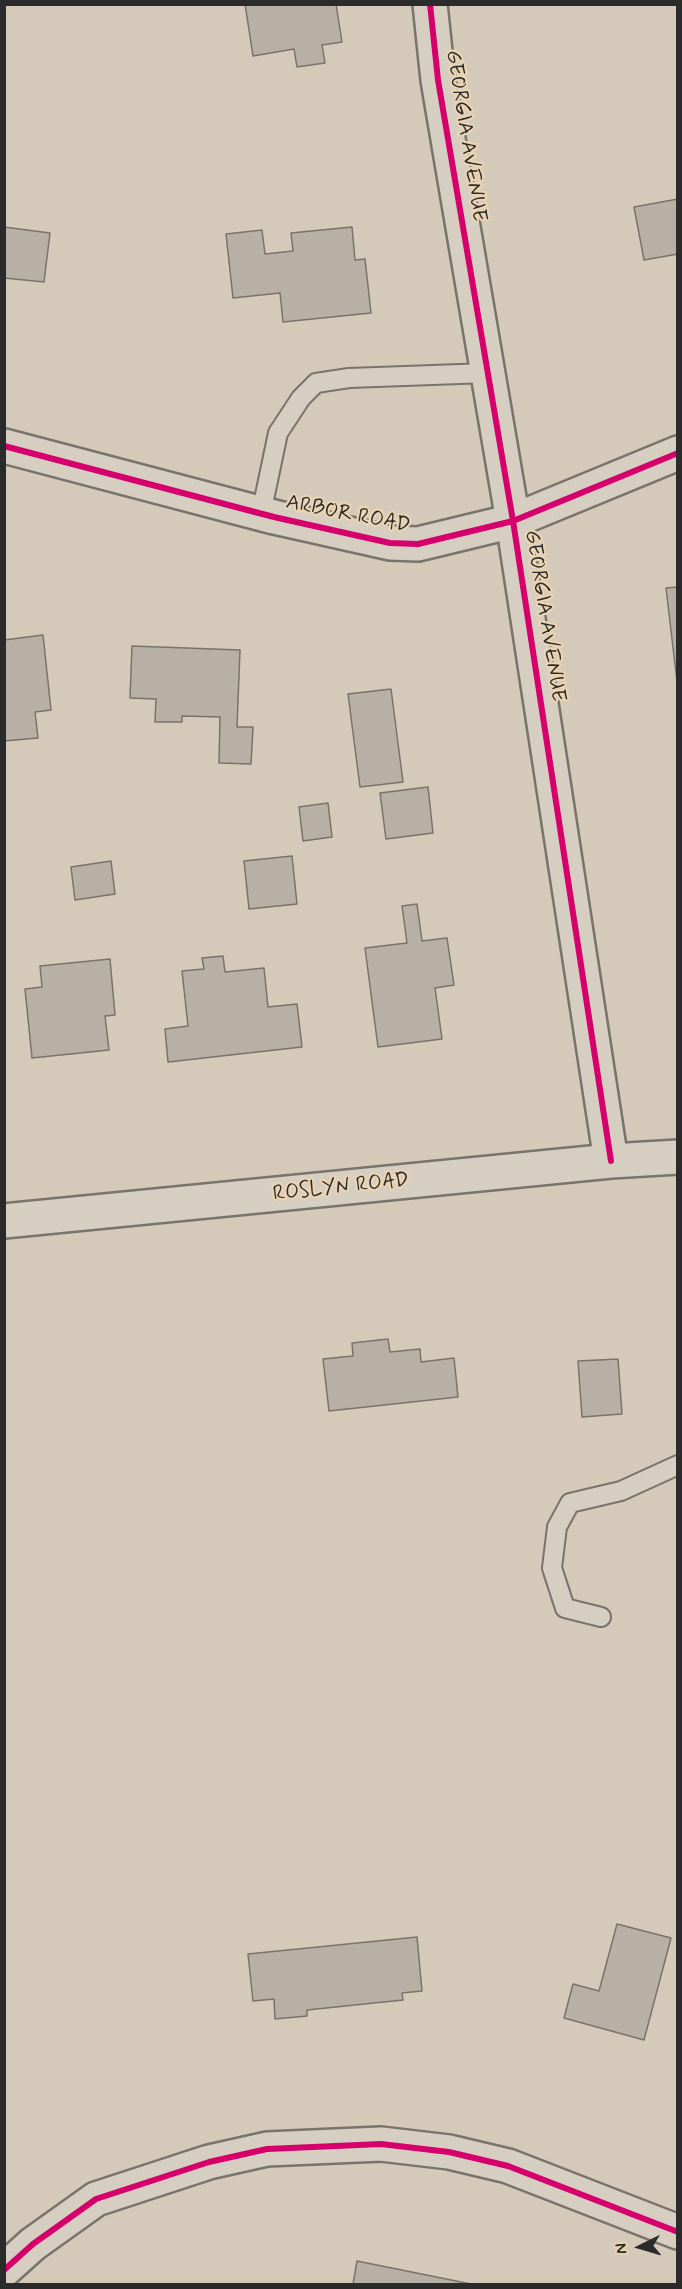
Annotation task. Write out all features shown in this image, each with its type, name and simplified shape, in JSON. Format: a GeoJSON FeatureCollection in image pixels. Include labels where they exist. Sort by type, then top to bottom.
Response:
{"type":"FeatureCollection","features":[{"type":"Feature","properties":{"kind":"street","name":"GEORGIA AVENUE"},"geometry":{"type":"LineString","coordinates":[[430,4],[438,80],[513,521],[611,1161]]}},
{"type":"Feature","properties":{"kind":"street","name":"ARBOR ROAD"},"geometry":{"type":"LineString","coordinates":[[4,446],[261,514],[390,543],[418,544],[513,521],[678,453]]}},
{"type":"Feature","properties":{"kind":"street","name":"ROSLYN ROAD"},"geometry":{"type":"LineString","coordinates":[[4,1221],[611,1161],[678,1157]]}},
{"type":"Feature","properties":{"kind":"street"},"geometry":{"type":"LineString","coordinates":[[4,2270],[33,2244],[96,2199],[209,2162],[267,2149],[381,2144],[449,2152],[508,2166],[678,2232]]}},
{"type":"Feature","properties":{"kind":"lane"},"geometry":{"type":"LineString","coordinates":[[261,514],[278,433],[301,398],[316,383],[349,378],[488,373]]}},
{"type":"Feature","properties":{"kind":"lane"},"geometry":{"type":"LineString","coordinates":[[601,1617],[565,1608],[552,1568],[557,1527],[570,1503],[621,1491],[678,1465]]}},
{"type":"Feature","properties":{"kind":"building"},"geometry":{"type":"Polygon","coordinates":[[[245,4],[336,4],[342,42],[322,45],[325,63],[297,67],[294,49],[253,56],[245,4]]]}},
{"type":"Feature","properties":{"kind":"building"},"geometry":{"type":"Polygon","coordinates":[[[678,199],[678,254],[644,260],[634,207],[678,199]]]}},
{"type":"Feature","properties":{"kind":"building"},"geometry":{"type":"Polygon","coordinates":[[[4,227],[50,233],[44,282],[4,278],[4,227]]]}},
{"type":"Feature","properties":{"kind":"building"},"geometry":{"type":"Polygon","coordinates":[[[352,227],[355,260],[365,259],[371,313],[283,322],[280,293],[233,298],[226,234],[262,230],[265,254],[293,251],[291,233],[352,227]]]}},
{"type":"Feature","properties":{"kind":"building"},"geometry":{"type":"Polygon","coordinates":[[[678,587],[678,690],[666,588],[678,587]]]}},
{"type":"Feature","properties":{"kind":"building"},"geometry":{"type":"Polygon","coordinates":[[[43,635],[51,710],[35,712],[38,738],[4,741],[4,640],[43,635]]]}},
{"type":"Feature","properties":{"kind":"building"},"geometry":{"type":"Polygon","coordinates":[[[132,646],[240,650],[237,727],[253,727],[251,764],[219,763],[220,717],[182,716],[182,722],[155,722],[156,699],[130,698],[132,646]]]}},
{"type":"Feature","properties":{"kind":"building"},"geometry":{"type":"Polygon","coordinates":[[[391,689],[403,782],[360,787],[348,694],[391,689]]]}},
{"type":"Feature","properties":{"kind":"building"},"geometry":{"type":"Polygon","coordinates":[[[428,787],[433,833],[386,839],[380,793],[428,787]]]}},
{"type":"Feature","properties":{"kind":"building"},"geometry":{"type":"Polygon","coordinates":[[[328,803],[332,837],[303,841],[299,807],[328,803]]]}},
{"type":"Feature","properties":{"kind":"building"},"geometry":{"type":"Polygon","coordinates":[[[292,856],[297,904],[249,909],[244,861],[292,856]]]}},
{"type":"Feature","properties":{"kind":"building"},"geometry":{"type":"Polygon","coordinates":[[[111,861],[115,894],[75,900],[71,867],[111,861]]]}},
{"type":"Feature","properties":{"kind":"building"},"geometry":{"type":"Polygon","coordinates":[[[417,904],[422,941],[447,938],[454,985],[435,988],[442,1039],[378,1047],[365,948],[407,943],[402,906],[417,904]]]}},
{"type":"Feature","properties":{"kind":"building"},"geometry":{"type":"Polygon","coordinates":[[[223,956],[225,972],[264,968],[268,1007],[297,1004],[302,1047],[168,1062],[165,1029],[188,1026],[182,971],[204,969],[202,958],[223,956]]]}},
{"type":"Feature","properties":{"kind":"building"},"geometry":{"type":"Polygon","coordinates":[[[110,959],[115,1015],[105,1016],[109,1050],[32,1058],[25,989],[42,987],[40,966],[110,959]]]}},
{"type":"Feature","properties":{"kind":"building"},"geometry":{"type":"Polygon","coordinates":[[[388,1339],[390,1352],[420,1349],[421,1362],[454,1358],[458,1397],[329,1411],[323,1359],[353,1356],[352,1343],[388,1339]]]}},
{"type":"Feature","properties":{"kind":"building"},"geometry":{"type":"Polygon","coordinates":[[[618,1359],[622,1414],[582,1417],[578,1361],[618,1359]]]}},
{"type":"Feature","properties":{"kind":"building"},"geometry":{"type":"Polygon","coordinates":[[[617,1924],[671,1938],[644,2040],[564,2018],[573,1984],[599,1991],[617,1924]]]}},
{"type":"Feature","properties":{"kind":"building"},"geometry":{"type":"Polygon","coordinates":[[[417,1937],[422,1991],[402,1993],[403,2000],[307,2010],[307,2016],[275,2019],[274,1999],[253,2001],[248,1954],[417,1937]]]}},
{"type":"Feature","properties":{"kind":"building"},"geometry":{"type":"Polygon","coordinates":[[[357,2261],[471,2284],[353,2284],[357,2261]]]}},
{"type":"Feature","properties":{"kind":"cycle path"},"geometry":{"type":"LineString","coordinates":[[430,4],[438,80],[513,521],[611,1161]]}},
{"type":"Feature","properties":{"kind":"cycle path"},"geometry":{"type":"LineString","coordinates":[[4,446],[274,517],[390,543],[418,544],[513,521],[678,453]]}},
{"type":"Feature","properties":{"kind":"cycle path"},"geometry":{"type":"LineString","coordinates":[[4,2270],[33,2244],[96,2199],[209,2162],[267,2149],[381,2144],[449,2152],[508,2166],[678,2232]]}}]}
